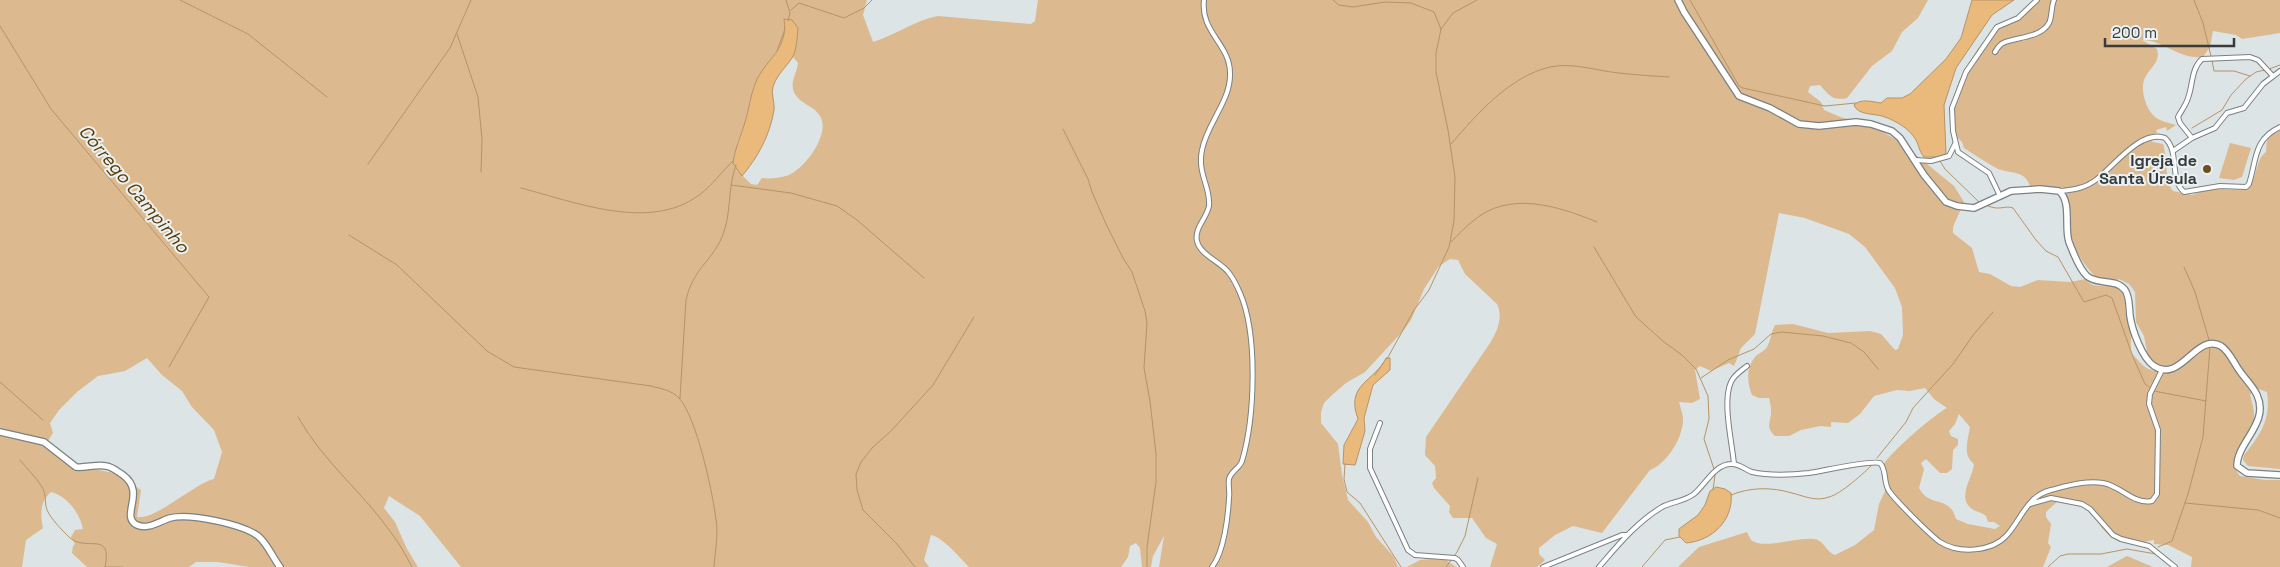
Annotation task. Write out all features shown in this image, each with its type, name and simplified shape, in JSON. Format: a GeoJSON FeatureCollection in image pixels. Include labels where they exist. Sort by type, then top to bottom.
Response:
{"type":"FeatureCollection","features":[{"type":"Feature","properties":{"kind":"street"},"geometry":{"type":"LineString","coordinates":[[1204,0],[1205,20],[1227,56],[1230,71],[1227,92],[1202,148],[1200,166],[1209,204],[1197,233],[1197,242],[1201,249],[1228,272],[1239,292],[1248,322],[1252,381],[1242,460],[1229,479],[1228,507],[1221,549],[1212,567]]}},
{"type":"Feature","properties":{"kind":"street"},"geometry":{"type":"LineString","coordinates":[[1678,0],[1739,96],[1770,108],[1799,124],[1819,126],[1856,122],[1880,126],[1897,135],[1946,202],[1956,206],[1974,208],[2019,189],[2040,189],[2059,192],[2083,187],[2096,180],[2129,150],[2151,138],[2165,138],[2173,151],[2177,180],[2184,192],[2220,186],[2244,188],[2249,184],[2261,141],[2269,132],[2280,127]]}},
{"type":"Feature","properties":{"kind":"street"},"geometry":{"type":"LineString","coordinates":[[2000,196],[1989,173],[1960,155],[1955,144],[1952,108],[1966,72],[1997,27],[2018,18],[2037,0]]}},
{"type":"Feature","properties":{"kind":"street"},"geometry":{"type":"LineString","coordinates":[[1995,52],[2003,43],[2035,34],[2047,26],[2050,22],[2050,9],[2054,0]]}},
{"type":"Feature","properties":{"kind":"street"},"geometry":{"type":"LineString","coordinates":[[2192,138],[2180,123],[2178,117],[2188,100],[2194,74],[2202,59],[2250,57],[2258,60],[2272,76]]}},
{"type":"Feature","properties":{"kind":"street"},"geometry":{"type":"LineString","coordinates":[[2173,151],[2192,138],[2215,128],[2227,113],[2244,108],[2258,90],[2280,71]]}},
{"type":"Feature","properties":{"kind":"street"},"geometry":{"type":"LineString","coordinates":[[1915,160],[1931,161],[1948,156],[1955,144]]}},
{"type":"Feature","properties":{"kind":"street"},"geometry":{"type":"LineString","coordinates":[[2059,192],[2065,200],[2069,242],[2081,268],[2093,280],[2109,282],[2124,288],[2129,299],[2133,328],[2145,358],[2162,370],[2174,368],[2205,345],[2215,344],[2225,350],[2259,400],[2258,420],[2254,432],[2240,453],[2237,466],[2247,473],[2280,475]]}},
{"type":"Feature","properties":{"kind":"street"},"geometry":{"type":"LineString","coordinates":[[1734,464],[1728,414],[1729,388],[1732,379],[1747,366]]}},
{"type":"Feature","properties":{"kind":"street"},"geometry":{"type":"LineString","coordinates":[[1599,567],[1627,535],[1662,508],[1693,495],[1718,470],[1729,464],[1734,464],[1752,472],[1786,474],[1836,469],[1870,462],[1880,463],[1884,468],[1885,485],[1894,497],[1940,542],[1961,548],[1983,548],[2000,541],[2006,536],[2032,499],[2041,493],[2077,484],[2096,483],[2112,486],[2140,501],[2147,502],[2155,498],[2157,494],[2158,430],[2149,404],[2150,394],[2162,370]]}},
{"type":"Feature","properties":{"kind":"street"},"geometry":{"type":"LineString","coordinates":[[1380,423],[1370,449],[1370,468],[1408,550],[1415,555],[1455,558],[1463,567]]}},
{"type":"Feature","properties":{"kind":"street"},"geometry":{"type":"LineString","coordinates":[[0,432],[44,442],[76,467],[99,465],[113,469],[130,480],[133,487],[130,516],[134,523],[140,526],[186,516],[208,519],[256,535],[280,567]]}},
{"type":"Feature","properties":{"kind":"street"},"geometry":{"type":"LineString","coordinates":[[2030,504],[2051,498],[2082,504],[2090,509],[2113,535],[2149,546],[2175,567]]}},
{"type":"Feature","properties":{"kind":"street"},"geometry":{"type":"LineString","coordinates":[[1543,567],[1594,548],[1622,535],[1627,535]]}},
{"type":"Feature","properties":{"kind":"shaded area"},"geometry":{"type":"Polygon","coordinates":[[[0,0],[867,0],[863,15],[873,42],[921,21],[938,16],[1031,24],[1035,21],[1038,0],[1928,0],[1918,18],[1902,32],[1892,51],[1872,66],[1847,98],[1838,99],[1832,97],[1820,85],[1810,86],[1808,92],[1821,102],[1824,110],[1843,118],[1876,123],[1885,133],[1900,142],[1954,186],[1964,202],[1953,227],[1953,233],[1972,248],[1979,272],[1990,274],[2011,286],[2020,287],[2038,280],[2070,282],[2086,279],[2093,285],[2114,286],[2118,289],[2124,296],[2126,316],[2131,328],[2132,353],[2145,367],[2153,371],[2163,371],[2174,369],[2155,365],[2148,357],[2144,336],[2136,322],[2135,292],[2129,284],[2119,279],[2116,282],[2098,279],[2078,254],[2071,235],[2068,215],[2069,204],[2064,203],[2063,187],[2053,189],[2030,186],[2025,177],[2017,173],[1998,169],[1964,148],[1962,142],[1951,131],[1951,105],[1959,81],[1977,50],[1996,26],[2017,19],[2038,0],[2280,0],[2280,33],[2242,39],[2236,35],[2213,31],[2210,47],[2203,57],[2186,56],[2157,43],[2142,40],[2157,49],[2158,53],[2157,60],[2144,80],[2143,85],[2144,97],[2148,108],[2156,118],[2176,125],[2167,131],[2166,127],[2156,130],[2157,133],[2145,136],[2153,142],[2163,144],[2168,181],[2173,191],[2192,195],[2208,189],[2246,190],[2252,182],[2262,156],[2266,152],[2267,139],[2280,125],[2280,469],[2248,466],[2243,460],[2244,455],[2260,433],[2266,418],[2267,392],[2256,388],[2250,395],[2254,415],[2253,427],[2235,456],[2234,462],[2235,469],[2240,476],[2280,480],[2280,567],[2191,567],[2192,557],[2168,545],[2154,544],[2154,540],[2130,543],[2116,540],[2106,533],[2085,508],[2076,503],[2059,500],[2046,512],[2046,517],[2051,524],[2048,543],[2051,547],[2043,567],[1678,567],[1699,547],[1747,532],[1751,540],[1764,544],[1806,539],[1818,540],[1835,555],[1855,545],[1874,530],[1879,504],[1886,489],[1882,472],[1886,461],[1912,435],[1947,408],[1934,399],[1925,388],[1910,391],[1897,390],[1874,396],[1860,414],[1848,423],[1831,422],[1831,427],[1820,426],[1801,430],[1789,436],[1775,436],[1769,426],[1771,406],[1769,398],[1759,398],[1752,395],[1748,376],[1752,361],[1767,347],[1775,325],[1793,324],[1828,333],[1870,331],[1881,334],[1895,350],[1898,349],[1903,335],[1902,307],[1895,288],[1865,247],[1849,234],[1805,218],[1779,213],[1755,334],[1741,348],[1734,366],[1729,363],[1711,371],[1700,366],[1695,370],[1700,399],[1692,403],[1679,402],[1683,424],[1678,440],[1669,455],[1650,470],[1602,533],[1573,526],[1555,535],[1539,548],[1539,554],[1545,560],[1537,567],[1490,567],[1497,544],[1486,538],[1472,518],[1453,518],[1449,512],[1450,506],[1434,488],[1432,483],[1436,478],[1435,466],[1425,455],[1426,437],[1491,341],[1500,315],[1497,304],[1465,274],[1458,260],[1450,259],[1439,266],[1424,289],[1411,320],[1403,331],[1365,372],[1346,383],[1332,395],[1324,403],[1321,412],[1321,423],[1338,444],[1342,475],[1348,500],[1368,522],[1376,537],[1394,557],[1398,567],[1159,567],[1164,536],[1153,556],[1151,567],[1142,567],[1140,548],[1136,543],[1130,546],[1128,557],[1121,567],[969,567],[946,544],[931,535],[924,560],[929,567],[461,567],[420,516],[389,496],[384,508],[395,522],[407,549],[418,567],[249,567],[218,562],[196,562],[189,567],[87,567],[72,553],[75,544],[71,537],[75,530],[83,529],[79,517],[67,501],[51,492],[47,496],[42,508],[43,528],[26,540],[22,567],[0,567],[0,0]],[[784,19],[785,27],[782,42],[754,85],[745,123],[737,144],[737,170],[751,184],[757,185],[762,178],[782,177],[795,171],[815,150],[822,132],[820,116],[798,98],[793,89],[798,63],[793,57],[795,49],[784,19]],[[147,358],[125,371],[98,376],[77,392],[59,410],[50,423],[53,433],[48,441],[72,465],[114,473],[141,490],[137,517],[144,517],[164,508],[214,479],[222,452],[214,430],[192,407],[182,391],[162,375],[147,358]],[[1959,414],[1955,424],[1949,431],[1951,436],[1958,439],[1958,445],[1953,450],[1952,469],[1947,473],[1940,473],[1926,459],[1921,463],[1924,469],[1919,488],[1928,498],[1949,507],[1956,519],[1968,524],[1995,529],[2000,526],[1994,522],[1988,522],[1986,516],[1972,509],[1965,499],[1974,464],[1967,452],[1970,427],[1959,414]]]}},
{"type":"Feature","properties":{"kind":"shaded area"},"geometry":{"type":"Polygon","coordinates":[[[1972,0],[2014,0],[1992,15],[1956,68],[1944,105],[1946,153],[1942,157],[1924,157],[1916,140],[1902,126],[1885,117],[1859,111],[1854,105],[1864,101],[1881,103],[1887,98],[1902,98],[1910,94],[1946,59],[1961,38],[1972,0]]]}},
{"type":"Feature","properties":{"kind":"shaded area"},"geometry":{"type":"Polygon","coordinates":[[[784,19],[792,20],[798,28],[795,51],[773,87],[774,110],[766,137],[758,153],[742,176],[733,163],[735,152],[755,84],[783,39],[785,30],[784,19]]]}},
{"type":"Feature","properties":{"kind":"shaded area"},"geometry":{"type":"Polygon","coordinates":[[[2230,143],[2251,148],[2242,177],[2234,180],[2219,178],[2230,143]]]}},
{"type":"Feature","properties":{"kind":"shaded area"},"geometry":{"type":"Polygon","coordinates":[[[1386,358],[1390,358],[1390,370],[1373,385],[1364,418],[1365,431],[1355,465],[1343,464],[1344,445],[1358,419],[1355,407],[1357,392],[1377,371],[1386,358]]]}},
{"type":"Feature","properties":{"kind":"shaded area"},"geometry":{"type":"Polygon","coordinates":[[[1716,487],[1731,493],[1729,512],[1725,520],[1704,538],[1686,543],[1679,536],[1679,529],[1698,515],[1705,505],[1710,491],[1716,487]]]}},
{"type":"Feature","properties":{"kind":"shaded area"},"geometry":{"type":"Polygon","coordinates":[[[2127,556],[2153,567],[2107,567],[2127,556]]]}},
{"type":"Feature","properties":{"kind":"shaded area"},"geometry":{"type":"Polygon","coordinates":[[[1420,560],[1446,560],[1456,567],[1407,567],[1420,560]]]}},
{"type":"Feature","properties":{"kind":"waterway"},"geometry":{"type":"LineString","coordinates":[[180,0],[248,34],[327,97]]}},
{"type":"Feature","properties":{"kind":"waterway"},"geometry":{"type":"LineString","coordinates":[[368,164],[450,48],[471,0]]}},
{"type":"Feature","properties":{"kind":"waterway"},"geometry":{"type":"LineString","coordinates":[[786,0],[790,13],[788,21]]}},
{"type":"Feature","properties":{"kind":"waterway"},"geometry":{"type":"LineString","coordinates":[[791,10],[799,3],[844,18],[864,8],[872,0]]}},
{"type":"Feature","properties":{"kind":"waterway"},"geometry":{"type":"LineString","coordinates":[[1333,0],[1339,5],[1353,7],[1385,2],[1411,3],[1434,12],[1441,29]]}},
{"type":"Feature","properties":{"kind":"waterway"},"geometry":{"type":"LineString","coordinates":[[1387,359],[1414,310],[1429,290],[1449,247],[1454,221],[1455,177],[1436,72],[1436,53],[1441,29],[1453,13],[1477,0]]}},
{"type":"Feature","properties":{"kind":"waterway"},"geometry":{"type":"LineString","coordinates":[[1690,0],[1739,86],[1825,106],[1856,103]]}},
{"type":"Feature","properties":{"kind":"waterway"},"geometry":{"type":"LineString","coordinates":[[2194,0],[2203,23],[2211,56]]}},
{"type":"Feature","properties":{"kind":"waterway","name":"Córrego Campinho"},"geometry":{"type":"LineString","coordinates":[[0,26],[51,109],[209,297],[169,367]]}},
{"type":"Feature","properties":{"kind":"waterway"},"geometry":{"type":"LineString","coordinates":[[777,51],[785,29]]}},
{"type":"Feature","properties":{"kind":"waterway"},"geometry":{"type":"LineString","coordinates":[[457,34],[478,97],[482,139],[481,172]]}},
{"type":"Feature","properties":{"kind":"waterway"},"geometry":{"type":"LineString","coordinates":[[2212,60],[2214,71],[2234,71],[2250,76]]}},
{"type":"Feature","properties":{"kind":"waterway"},"geometry":{"type":"LineString","coordinates":[[2269,69],[2280,65]]}},
{"type":"Feature","properties":{"kind":"waterway"},"geometry":{"type":"LineString","coordinates":[[1451,144],[1483,109],[1508,87],[1535,72],[1550,67],[1576,66],[1619,73],[1669,77]]}},
{"type":"Feature","properties":{"kind":"waterway"},"geometry":{"type":"LineString","coordinates":[[2192,128],[2222,110],[2231,95],[2246,79],[2256,72],[2265,70]]}},
{"type":"Feature","properties":{"kind":"waterway"},"geometry":{"type":"LineString","coordinates":[[1063,129],[1088,179],[1106,224],[1132,272],[1145,311],[1147,323],[1144,368],[1156,454],[1156,482],[1147,547],[1147,567]]}},
{"type":"Feature","properties":{"kind":"waterway"},"geometry":{"type":"LineString","coordinates":[[521,188],[612,211],[635,213],[658,211],[679,206],[699,195],[734,160]]}},
{"type":"Feature","properties":{"kind":"waterway"},"geometry":{"type":"LineString","coordinates":[[1940,161],[1945,169],[1980,203]]}},
{"type":"Feature","properties":{"kind":"waterway"},"geometry":{"type":"LineString","coordinates":[[680,398],[686,300],[693,281],[718,246],[722,237],[736,165]]}},
{"type":"Feature","properties":{"kind":"waterway"},"geometry":{"type":"LineString","coordinates":[[731,185],[791,193],[837,206],[857,220],[924,278]]}},
{"type":"Feature","properties":{"kind":"waterway"},"geometry":{"type":"LineString","coordinates":[[1451,242],[1470,223],[1487,211],[1518,203],[1550,206],[1597,222]]}},
{"type":"Feature","properties":{"kind":"waterway"},"geometry":{"type":"LineString","coordinates":[[1988,206],[2013,208],[2046,251],[2058,257],[2084,302],[2106,295],[2112,298],[2133,357],[2145,384],[2149,387]]}},
{"type":"Feature","properties":{"kind":"waterway"},"geometry":{"type":"LineString","coordinates":[[349,235],[397,265],[487,351],[514,367],[651,386],[670,391],[676,395],[686,408],[692,423],[709,480],[717,529],[714,567]]}},
{"type":"Feature","properties":{"kind":"waterway"},"geometry":{"type":"LineString","coordinates":[[1594,247],[1636,317],[1696,369],[1708,396],[1709,419],[1704,439],[1714,469]]}},
{"type":"Feature","properties":{"kind":"waterway"},"geometry":{"type":"LineString","coordinates":[[2184,267],[2195,292],[2209,340]]}},
{"type":"Feature","properties":{"kind":"waterway"},"geometry":{"type":"LineString","coordinates":[[1877,458],[1906,422],[1913,408],[1953,364],[1974,334],[1993,312]]}},
{"type":"Feature","properties":{"kind":"waterway"},"geometry":{"type":"LineString","coordinates":[[915,567],[897,544],[863,510],[857,490],[856,474],[861,462],[873,447],[891,431],[933,385],[974,317]]}},
{"type":"Feature","properties":{"kind":"waterway"},"geometry":{"type":"LineString","coordinates":[[1701,378],[1728,360],[1754,349],[1771,334],[1782,332],[1823,336],[1851,343],[1864,352],[1878,369]]}},
{"type":"Feature","properties":{"kind":"waterway"},"geometry":{"type":"LineString","coordinates":[[2158,547],[2172,541],[2188,494],[2203,437],[2210,347]]}},
{"type":"Feature","properties":{"kind":"waterway"},"geometry":{"type":"LineString","coordinates":[[1375,375],[1384,362]]}},
{"type":"Feature","properties":{"kind":"waterway"},"geometry":{"type":"LineString","coordinates":[[0,382],[43,420]]}},
{"type":"Feature","properties":{"kind":"waterway"},"geometry":{"type":"LineString","coordinates":[[2154,391],[2206,401]]}},
{"type":"Feature","properties":{"kind":"waterway"},"geometry":{"type":"LineString","coordinates":[[298,417],[320,449],[381,519],[398,542],[412,567]]}},
{"type":"Feature","properties":{"kind":"waterway"},"geometry":{"type":"LineString","coordinates":[[20,460],[42,487],[47,510],[54,521],[75,541],[101,545],[105,549],[105,567]]}},
{"type":"Feature","properties":{"kind":"waterway"},"geometry":{"type":"LineString","coordinates":[[1345,464],[1344,479],[1347,492],[1360,503],[1401,567]]}},
{"type":"Feature","properties":{"kind":"waterway"},"geometry":{"type":"LineString","coordinates":[[1731,495],[1746,490],[1769,489],[1810,498],[1824,498],[1846,488],[1873,464]]}},
{"type":"Feature","properties":{"kind":"waterway"},"geometry":{"type":"LineString","coordinates":[[1713,490],[1715,475]]}},
{"type":"Feature","properties":{"kind":"waterway"},"geometry":{"type":"LineString","coordinates":[[1446,567],[1457,552],[1465,536],[1478,478]]}},
{"type":"Feature","properties":{"kind":"waterway"},"geometry":{"type":"LineString","coordinates":[[2185,503],[2258,510],[2280,518]]}},
{"type":"Feature","properties":{"kind":"waterway"},"geometry":{"type":"LineString","coordinates":[[1642,567],[1665,540],[1680,537]]}},
{"type":"Feature","properties":{"kind":"waterway"},"geometry":{"type":"LineString","coordinates":[[2048,567],[2060,556],[2068,554],[2101,554],[2127,549],[2156,554]]}},
{"type":"Feature","properties":{"kind":"waterway"},"geometry":{"type":"LineString","coordinates":[[105,567],[123,567]]}},
{"type":"Feature","properties":{"kind":"place","name":"Igreja de Santa Úrsula"},"geometry":{"type":"Point","coordinates":[2207,169]}}]}
